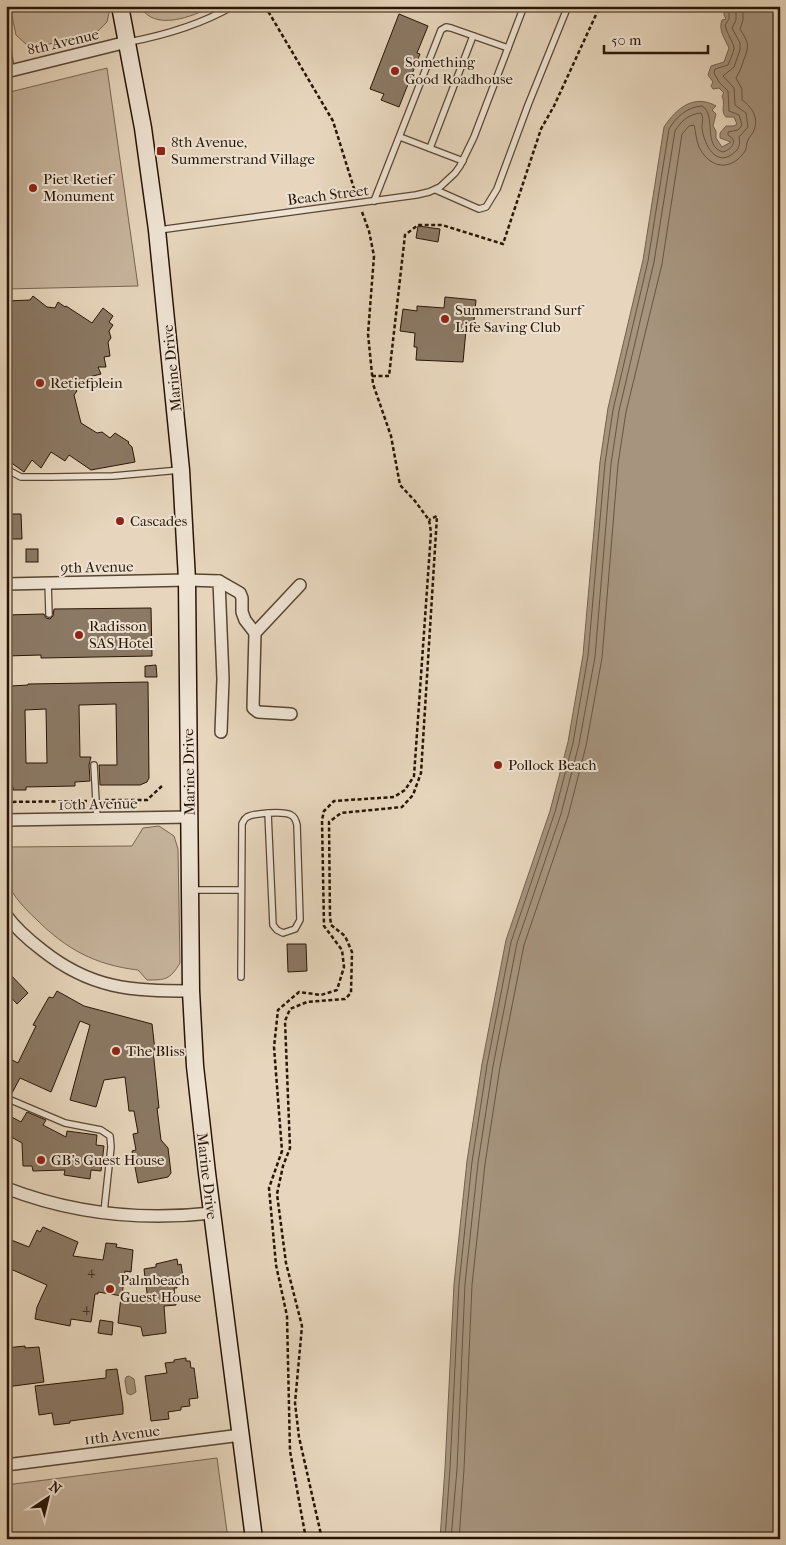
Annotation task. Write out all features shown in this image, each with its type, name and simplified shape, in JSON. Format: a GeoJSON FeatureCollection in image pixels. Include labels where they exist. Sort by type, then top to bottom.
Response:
{"type":"FeatureCollection","features":[{"type":"Feature","properties":{"kind":"main road","name":"Marine Drive"},"geometry":{"type":"LineString","coordinates":[[120,6],[143,128],[157,230],[181,470],[187,580],[191,991],[199,1107],[254,1539]]}},
{"type":"Feature","properties":{"kind":"street","name":"8th Avenue"},"geometry":{"type":"LineString","coordinates":[[9,71],[127,42]]}},
{"type":"Feature","properties":{"kind":"street","name":"9th Avenue"},"geometry":{"type":"LineString","coordinates":[[6,584],[219,581]]}},
{"type":"Feature","properties":{"kind":"street"},"geometry":{"type":"LineString","coordinates":[[219,581],[240,593],[242,612],[245,620],[255,633],[252,708],[258,712],[291,714]]}},
{"type":"Feature","properties":{"kind":"street"},"geometry":{"type":"LineString","coordinates":[[219,581],[223,679],[221,732]]}},
{"type":"Feature","properties":{"kind":"street"},"geometry":{"type":"LineString","coordinates":[[255,633],[300,585]]}},
{"type":"Feature","properties":{"kind":"street","name":"10th Avenue"},"geometry":{"type":"LineString","coordinates":[[6,820],[81,824],[97,819],[190,817]]}},
{"type":"Feature","properties":{"kind":"street"},"geometry":{"type":"LineString","coordinates":[[6,916],[22,933],[82,976],[102,984],[134,989],[191,991]]}},
{"type":"Feature","properties":{"kind":"street"},"geometry":{"type":"LineString","coordinates":[[6,1188],[47,1202],[104,1214],[163,1217],[212,1213]]}},
{"type":"Feature","properties":{"kind":"street","name":"11th Avenue"},"geometry":{"type":"LineString","coordinates":[[6,1465],[241,1435]]}},
{"type":"Feature","properties":{"kind":"lane"},"geometry":{"type":"LineString","coordinates":[[127,42],[152,38],[184,29],[216,16],[233,6]]}},
{"type":"Feature","properties":{"kind":"lane","name":"Beach Street"},"geometry":{"type":"LineString","coordinates":[[157,230],[416,195],[436,190],[455,173],[463,161],[524,6]]}},
{"type":"Feature","properties":{"kind":"lane"},"geometry":{"type":"LineString","coordinates":[[436,190],[479,209],[486,207],[489,203],[497,190],[528,104],[568,6]]}},
{"type":"Feature","properties":{"kind":"lane"},"geometry":{"type":"LineString","coordinates":[[374,201],[441,30],[447,27],[508,48]]}},
{"type":"Feature","properties":{"kind":"lane"},"geometry":{"type":"LineString","coordinates":[[430,148],[473,36]]}},
{"type":"Feature","properties":{"kind":"lane"},"geometry":{"type":"LineString","coordinates":[[6,39],[9,71]]}},
{"type":"Feature","properties":{"kind":"lane"},"geometry":{"type":"LineString","coordinates":[[400,137],[463,161]]}},
{"type":"Feature","properties":{"kind":"lane"},"geometry":{"type":"LineString","coordinates":[[6,469],[21,476],[50,477],[113,476],[181,470]]}},
{"type":"Feature","properties":{"kind":"lane"},"geometry":{"type":"LineString","coordinates":[[48,582],[49,614]]}},
{"type":"Feature","properties":{"kind":"lane"},"geometry":{"type":"LineString","coordinates":[[94,765],[97,819]]}},
{"type":"Feature","properties":{"kind":"lane"},"geometry":{"type":"LineString","coordinates":[[241,977],[240,890],[243,821],[252,815],[268,813],[290,814],[295,818],[297,825],[300,920],[295,929],[283,934],[274,927],[272,920],[268,813]]}},
{"type":"Feature","properties":{"kind":"lane"},"geometry":{"type":"LineString","coordinates":[[190,890],[240,890]]}},
{"type":"Feature","properties":{"kind":"lane"},"geometry":{"type":"LineString","coordinates":[[6,1098],[65,1123],[101,1130],[110,1136],[111,1147],[104,1214]]}},
{"type":"Feature","properties":{"kind":"path"},"geometry":{"type":"LineString","coordinates":[[264,6],[333,122],[358,203],[369,231],[374,256],[368,334],[373,384],[391,436],[400,485],[429,520],[430,532],[414,776],[405,790],[394,797],[334,801],[324,811],[322,820],[324,926],[342,950],[344,967],[338,990],[320,995],[299,992],[278,1010],[274,1047],[282,1151],[268,1188],[276,1265],[287,1316],[290,1451],[306,1539]]}},
{"type":"Feature","properties":{"kind":"path"},"geometry":{"type":"LineString","coordinates":[[372,376],[389,376],[404,235],[418,225],[442,225],[503,244],[541,129],[600,6]]}},
{"type":"Feature","properties":{"kind":"path"},"geometry":{"type":"LineString","coordinates":[[322,1539],[299,1437],[295,1403],[302,1326],[286,1262],[277,1194],[283,1166],[290,1148],[285,1021],[290,1009],[308,1002],[345,999],[351,993],[352,952],[346,936],[331,925],[329,822],[341,813],[402,808],[413,795],[421,773],[437,516],[429,520]]}},
{"type":"Feature","properties":{"kind":"shaded area"},"geometry":{"type":"Polygon","coordinates":[[[10,6],[108,6],[109,13],[107,22],[98,31],[38,47],[27,45],[16,35],[10,6]]]}},
{"type":"Feature","properties":{"kind":"shaded area"},"geometry":{"type":"Polygon","coordinates":[[[140,6],[213,6],[184,18],[164,20],[154,19],[146,14],[140,6]]]}},
{"type":"Feature","properties":{"kind":"shaded area"},"geometry":{"type":"Polygon","coordinates":[[[107,68],[138,286],[6,289],[6,93],[107,68]]]}},
{"type":"Feature","properties":{"kind":"shaded area"},"geometry":{"type":"Polygon","coordinates":[[[159,826],[174,836],[178,849],[180,963],[173,973],[166,978],[147,980],[138,970],[95,960],[70,947],[47,930],[28,911],[16,897],[7,882],[5,870],[6,847],[132,846],[143,828],[159,826]]]}},
{"type":"Feature","properties":{"kind":"shaded area"},"geometry":{"type":"Polygon","coordinates":[[[217,1458],[228,1539],[6,1539],[6,1485],[217,1458]]]}},
{"type":"Feature","properties":{"kind":"water"},"geometry":{"type":"Polygon","coordinates":[[[724,6],[780,6],[780,1539],[440,1539],[454,1284],[467,1161],[482,1064],[506,940],[550,811],[568,742],[583,655],[600,462],[608,408],[643,260],[664,127],[681,108],[687,104],[701,101],[716,106],[712,110],[716,114],[713,126],[716,131],[716,138],[722,147],[731,142],[720,138],[720,133],[726,126],[737,124],[734,117],[726,117],[724,115],[722,96],[724,93],[719,88],[713,89],[711,86],[713,82],[708,75],[711,66],[724,62],[729,48],[722,34],[721,27],[722,20],[726,19],[724,6]]]}},
{"type":"Feature","properties":{"kind":"water"},"geometry":{"type":"Polygon","coordinates":[[[129,1376],[134,1379],[136,1392],[131,1395],[127,1393],[125,1381],[126,1377],[129,1376]]]}},
{"type":"Feature","properties":{"kind":"building","name":"Something Good Roadhouse"},"geometry":{"type":"Polygon","coordinates":[[[399,14],[428,26],[417,53],[420,54],[399,107],[381,100],[384,94],[370,89],[399,14]]]}},
{"type":"Feature","properties":{"kind":"building"},"geometry":{"type":"Polygon","coordinates":[[[418,226],[440,229],[438,242],[416,238],[418,226]]]}},
{"type":"Feature","properties":{"kind":"building","name":"Retiefplein"},"geometry":{"type":"Polygon","coordinates":[[[33,296],[47,307],[55,308],[58,302],[92,323],[103,308],[113,316],[109,322],[113,325],[109,331],[111,338],[108,342],[110,356],[104,357],[106,367],[98,367],[101,374],[72,384],[77,391],[74,395],[81,423],[97,433],[102,432],[110,438],[115,433],[129,442],[135,462],[91,470],[69,455],[65,461],[51,452],[41,468],[32,460],[24,472],[6,459],[6,301],[30,300],[33,296]]]}},
{"type":"Feature","properties":{"kind":"building","name":"Summerstrand Surf Life Saving Club"},"geometry":{"type":"Polygon","coordinates":[[[445,297],[476,300],[473,331],[466,330],[463,362],[416,360],[417,347],[414,347],[415,333],[400,331],[403,309],[417,311],[417,306],[444,308],[445,297]]]}},
{"type":"Feature","properties":{"kind":"building"},"geometry":{"type":"Polygon","coordinates":[[[6,514],[21,514],[22,539],[6,539],[6,514]]]}},
{"type":"Feature","properties":{"kind":"building"},"geometry":{"type":"Polygon","coordinates":[[[26,549],[38,549],[38,562],[26,562],[26,549]]]}},
{"type":"Feature","properties":{"kind":"building","name":"Radisson SAS Hotel"},"geometry":{"type":"Polygon","coordinates":[[[151,608],[152,656],[41,658],[41,655],[6,656],[6,615],[44,614],[46,618],[50,619],[53,616],[54,609],[151,608]]]}},
{"type":"Feature","properties":{"kind":"building"},"geometry":{"type":"Polygon","coordinates":[[[156,665],[157,677],[145,677],[145,666],[156,665]]]}},
{"type":"Feature","properties":{"kind":"building"},"geometry":{"type":"Polygon","coordinates":[[[148,682],[149,778],[147,782],[140,785],[100,785],[99,765],[117,765],[116,704],[79,705],[80,757],[91,757],[89,765],[90,781],[75,782],[75,786],[26,787],[26,790],[13,790],[13,787],[11,787],[10,688],[11,686],[28,684],[148,682]],[[46,709],[25,710],[26,763],[47,763],[46,709]]]}},
{"type":"Feature","properties":{"kind":"building"},"geometry":{"type":"Polygon","coordinates":[[[287,944],[306,944],[307,971],[288,972],[287,944]]]}},
{"type":"Feature","properties":{"kind":"building"},"geometry":{"type":"Polygon","coordinates":[[[6,970],[28,993],[17,1004],[6,992],[6,970]]]}},
{"type":"Feature","properties":{"kind":"building","name":"The Bliss"},"geometry":{"type":"Polygon","coordinates":[[[57,991],[84,1006],[152,1024],[159,1108],[157,1108],[161,1140],[168,1148],[171,1173],[168,1177],[138,1183],[132,1151],[136,1150],[133,1134],[138,1133],[134,1111],[129,1111],[125,1077],[104,1080],[96,1107],[70,1100],[90,1025],[80,1021],[51,1092],[20,1078],[11,1095],[6,1093],[6,1057],[18,1063],[36,1026],[33,1025],[49,997],[53,998],[57,991]]]}},
{"type":"Feature","properties":{"kind":"building"},"geometry":{"type":"Polygon","coordinates":[[[27,1112],[46,1120],[43,1125],[66,1137],[67,1131],[97,1135],[96,1145],[104,1146],[101,1171],[91,1170],[90,1179],[64,1175],[65,1170],[33,1171],[32,1166],[23,1166],[22,1143],[6,1134],[6,1114],[21,1122],[27,1112]]]}},
{"type":"Feature","properties":{"kind":"building"},"geometry":{"type":"Polygon","coordinates":[[[43,1227],[78,1242],[73,1256],[103,1260],[106,1243],[117,1244],[116,1247],[133,1250],[131,1272],[125,1271],[122,1296],[98,1292],[98,1294],[95,1294],[91,1322],[71,1319],[70,1326],[35,1319],[37,1307],[47,1285],[6,1267],[6,1238],[29,1247],[37,1230],[40,1232],[43,1227]]]}},
{"type":"Feature","properties":{"kind":"building"},"geometry":{"type":"Polygon","coordinates":[[[177,1259],[178,1265],[181,1264],[183,1277],[176,1278],[177,1288],[174,1288],[176,1305],[164,1306],[166,1333],[143,1336],[141,1327],[118,1323],[121,1297],[148,1301],[144,1269],[156,1267],[156,1264],[177,1259]]]}},
{"type":"Feature","properties":{"kind":"building"},"geometry":{"type":"Polygon","coordinates":[[[100,1320],[113,1322],[112,1335],[98,1333],[100,1320]]]}},
{"type":"Feature","properties":{"kind":"building"},"geometry":{"type":"Polygon","coordinates":[[[25,1346],[25,1348],[39,1347],[44,1382],[6,1387],[6,1348],[25,1346]]]}},
{"type":"Feature","properties":{"kind":"building"},"geometry":{"type":"Polygon","coordinates":[[[186,1358],[186,1361],[190,1361],[191,1368],[194,1368],[198,1398],[189,1399],[190,1406],[168,1412],[169,1419],[151,1421],[145,1376],[167,1373],[165,1363],[186,1358]]]}},
{"type":"Feature","properties":{"kind":"building"},"geometry":{"type":"Polygon","coordinates":[[[117,1369],[123,1414],[54,1425],[52,1413],[39,1415],[35,1386],[106,1378],[106,1370],[117,1369]]]}},
{"type":"Feature","properties":{"kind":"place","name":"Something Good Roadhouse"},"geometry":{"type":"Point","coordinates":[395,71]}},
{"type":"Feature","properties":{"kind":"place","name":"8th Avenue, Summerstrand Village"},"geometry":{"type":"Point","coordinates":[161,151]}},
{"type":"Feature","properties":{"kind":"place","name":"Piet Retief Monument"},"geometry":{"type":"Point","coordinates":[33,188]}},
{"type":"Feature","properties":{"kind":"place","name":"Summerstrand Surf Life Saving Club"},"geometry":{"type":"Point","coordinates":[445,319]}},
{"type":"Feature","properties":{"kind":"place","name":"Retiefplein"},"geometry":{"type":"Point","coordinates":[40,383]}},
{"type":"Feature","properties":{"kind":"place","name":"Cascades"},"geometry":{"type":"Point","coordinates":[120,521]}},
{"type":"Feature","properties":{"kind":"place","name":"Radisson SAS Hotel"},"geometry":{"type":"Point","coordinates":[79,635]}},
{"type":"Feature","properties":{"kind":"place","name":"Pollock Beach"},"geometry":{"type":"Point","coordinates":[498,765]}},
{"type":"Feature","properties":{"kind":"place","name":"The Bliss"},"geometry":{"type":"Point","coordinates":[116,1051]}},
{"type":"Feature","properties":{"kind":"place","name":"GB’s Guest House"},"geometry":{"type":"Point","coordinates":[41,1160]}},
{"type":"Feature","properties":{"kind":"place","name":"Palmbeach Guest House"},"geometry":{"type":"Point","coordinates":[110,1289]}}]}
